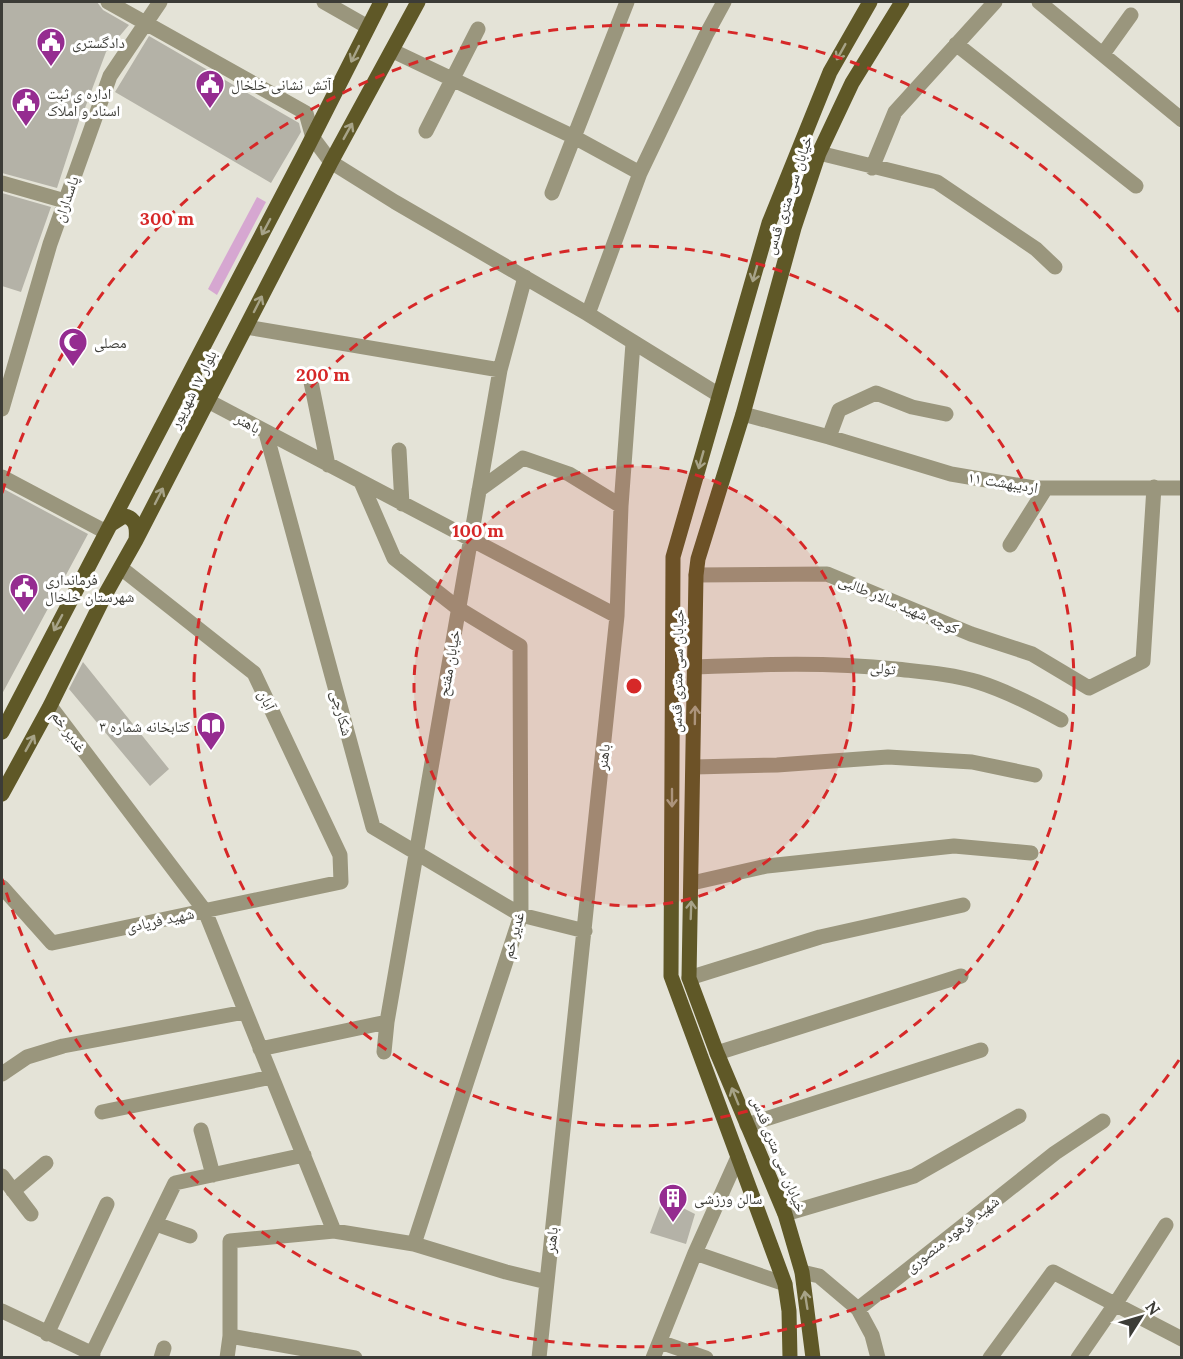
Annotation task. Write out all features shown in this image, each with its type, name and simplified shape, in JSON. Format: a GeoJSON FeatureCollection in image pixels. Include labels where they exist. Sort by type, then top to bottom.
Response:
{"type":"FeatureCollection","features":[{"type":"Feature","properties":{"kind":"main road","name":"بلوار ١٧ شهریور"},"geometry":{"type":"LineString","coordinates":[[2,732],[313,138],[381,2]]}},
{"type":"Feature","properties":{"kind":"main road","name":"بلوار ١٧ شهریور"},"geometry":{"type":"LineString","coordinates":[[2,794],[50,706],[105,595],[136,540],[331,162],[418,2]]}},
{"type":"Feature","properties":{"kind":"main road","name":"خیابان سی متری قدس"},"geometry":{"type":"LineString","coordinates":[[790,1358],[789,1311],[785,1284],[670,976],[673,557],[769,223],[830,72],[870,2]]}},
{"type":"Feature","properties":{"kind":"main road","name":"خیابان سی متری قدس"},"geometry":{"type":"LineString","coordinates":[[813,1358],[802,1272],[786,1214],[717,1053],[689,978],[696,575],[698,559],[743,414],[794,228],[819,153],[852,83],[902,2]]}},
{"type":"Feature","properties":{"kind":"main road"},"geometry":{"type":"LineString","coordinates":[[769,223],[783,211],[792,212],[794,228]]}},
{"type":"Feature","properties":{"kind":"main road"},"geometry":{"type":"LineString","coordinates":[[209,335],[190,385],[194,392],[200,393],[206,389],[231,356]]}},
{"type":"Feature","properties":{"kind":"main road"},"geometry":{"type":"LineString","coordinates":[[108,529],[124,516],[131,518],[136,525],[136,540]]}},
{"type":"Feature","properties":{"kind":"main road"},"geometry":{"type":"LineString","coordinates":[[673,557],[698,559]]}},
{"type":"Feature","properties":{"kind":"street"},"geometry":{"type":"LineString","coordinates":[[108,2],[306,113],[313,138],[331,162],[395,202],[588,314],[719,395]]}},
{"type":"Feature","properties":{"kind":"street","name":"پاسداران"},"geometry":{"type":"LineString","coordinates":[[2,409],[50,244],[110,76],[160,2]]}},
{"type":"Feature","properties":{"kind":"street"},"geometry":{"type":"LineString","coordinates":[[324,2],[368,27]]}},
{"type":"Feature","properties":{"kind":"street"},"geometry":{"type":"LineString","coordinates":[[552,194],[627,2]]}},
{"type":"Feature","properties":{"kind":"street"},"geometry":{"type":"LineString","coordinates":[[588,314],[640,173],[724,2]]}},
{"type":"Feature","properties":{"kind":"street"},"geometry":{"type":"LineString","coordinates":[[873,168],[895,112],[995,2]]}},
{"type":"Feature","properties":{"kind":"street"},"geometry":{"type":"LineString","coordinates":[[1039,2],[1182,120]]}},
{"type":"Feature","properties":{"kind":"street"},"geometry":{"type":"LineString","coordinates":[[1103,54],[1131,15]]}},
{"type":"Feature","properties":{"kind":"street"},"geometry":{"type":"LineString","coordinates":[[426,131],[478,29]]}},
{"type":"Feature","properties":{"kind":"street"},"geometry":{"type":"LineString","coordinates":[[956,44],[1136,186]]}},
{"type":"Feature","properties":{"kind":"street"},"geometry":{"type":"LineString","coordinates":[[393,51],[574,137],[640,173]]}},
{"type":"Feature","properties":{"kind":"street"},"geometry":{"type":"LineString","coordinates":[[819,153],[937,183],[1036,249],[1055,267]]}},
{"type":"Feature","properties":{"kind":"street"},"geometry":{"type":"LineString","coordinates":[[2,183],[66,201]]}},
{"type":"Feature","properties":{"kind":"street","name":"خیابان مفتح"},"geometry":{"type":"LineString","coordinates":[[384,1052],[387,1022],[500,370],[525,277]]}},
{"type":"Feature","properties":{"kind":"street"},"geometry":{"type":"LineString","coordinates":[[246,327],[500,370]]}},
{"type":"Feature","properties":{"kind":"street"},"geometry":{"type":"LineString","coordinates":[[617,616],[621,506],[633,343]]}},
{"type":"Feature","properties":{"kind":"street"},"geometry":{"type":"LineString","coordinates":[[311,382],[328,465]]}},
{"type":"Feature","properties":{"kind":"street"},"geometry":{"type":"LineString","coordinates":[[829,437],[839,410],[876,393],[912,407],[946,414]]}},
{"type":"Feature","properties":{"kind":"street","name":"باهنر"},"geometry":{"type":"LineString","coordinates":[[208,400],[266,433],[617,616],[539,1358]]}},
{"type":"Feature","properties":{"kind":"street","name":"۱۱ اردیبهشت"},"geometry":{"type":"LineString","coordinates":[[743,414],[951,474],[1034,488],[1182,488]]}},
{"type":"Feature","properties":{"kind":"street","name":"شکارچی"},"geometry":{"type":"LineString","coordinates":[[266,433],[373,827],[521,915],[585,931]]}},
{"type":"Feature","properties":{"kind":"street"},"geometry":{"type":"LineString","coordinates":[[399,450],[402,504]]}},
{"type":"Feature","properties":{"kind":"street"},"geometry":{"type":"LineString","coordinates":[[479,490],[523,458],[569,474],[621,506]]}},
{"type":"Feature","properties":{"kind":"street"},"geometry":{"type":"LineString","coordinates":[[2,477],[108,529]]}},
{"type":"Feature","properties":{"kind":"street"},"geometry":{"type":"LineString","coordinates":[[361,482],[394,558],[459,609]]}},
{"type":"Feature","properties":{"kind":"street","name":"کوچه شهید سالار طالبی"},"geometry":{"type":"LineString","coordinates":[[696,575],[827,574],[971,634],[1032,654],[1089,688],[1143,661],[1154,487]]}},
{"type":"Feature","properties":{"kind":"street"},"geometry":{"type":"LineString","coordinates":[[1010,545],[1046,488]]}},
{"type":"Feature","properties":{"kind":"street","name":"آبان"},"geometry":{"type":"LineString","coordinates":[[121,568],[255,673],[340,855],[341,882]]}},
{"type":"Feature","properties":{"kind":"street","name":"غدیر خم"},"geometry":{"type":"LineString","coordinates":[[414,1244],[521,915],[520,646],[459,609]]}},
{"type":"Feature","properties":{"kind":"street","name":"تولی"},"geometry":{"type":"LineString","coordinates":[[695,667],[789,663],[860,665],[924,672],[976,682],[1033,704],[1061,720]]}},
{"type":"Feature","properties":{"kind":"street","name":"غدیر خم"},"geometry":{"type":"LineString","coordinates":[[50,706],[205,911],[334,1232]]}},
{"type":"Feature","properties":{"kind":"street"},"geometry":{"type":"LineString","coordinates":[[694,767],[777,765],[888,757],[972,762],[1035,776]]}},
{"type":"Feature","properties":{"kind":"street"},"geometry":{"type":"LineString","coordinates":[[692,883],[767,866],[954,846],[1031,853]]}},
{"type":"Feature","properties":{"kind":"street","name":"شهید فریادی"},"geometry":{"type":"LineString","coordinates":[[2,887],[52,943],[341,882]]}},
{"type":"Feature","properties":{"kind":"street"},"geometry":{"type":"LineString","coordinates":[[689,978],[820,937],[963,905]]}},
{"type":"Feature","properties":{"kind":"street"},"geometry":{"type":"LineString","coordinates":[[717,1053],[961,976]]}},
{"type":"Feature","properties":{"kind":"street"},"geometry":{"type":"LineString","coordinates":[[2,1074],[27,1057],[63,1046],[245,1012]]}},
{"type":"Feature","properties":{"kind":"street"},"geometry":{"type":"LineString","coordinates":[[260,1049],[387,1022]]}},
{"type":"Feature","properties":{"kind":"street"},"geometry":{"type":"LineString","coordinates":[[747,1125],[981,1050]]}},
{"type":"Feature","properties":{"kind":"street"},"geometry":{"type":"LineString","coordinates":[[102,1112],[272,1077]]}},
{"type":"Feature","properties":{"kind":"street"},"geometry":{"type":"LineString","coordinates":[[786,1214],[914,1176],[1019,1116]]}},
{"type":"Feature","properties":{"kind":"street","name":"شهید فرهود منصوری"},"geometry":{"type":"LineString","coordinates":[[858,1309],[1055,1153],[1103,1121]]}},
{"type":"Feature","properties":{"kind":"street"},"geometry":{"type":"LineString","coordinates":[[201,1130],[213,1175]]}},
{"type":"Feature","properties":{"kind":"street"},"geometry":{"type":"LineString","coordinates":[[2,1311],[91,1356],[175,1183],[304,1155]]}},
{"type":"Feature","properties":{"kind":"street"},"geometry":{"type":"LineString","coordinates":[[653,1358],[695,1253],[738,1156]]}},
{"type":"Feature","properties":{"kind":"street"},"geometry":{"type":"LineString","coordinates":[[13,1191],[46,1163]]}},
{"type":"Feature","properties":{"kind":"street"},"geometry":{"type":"LineString","coordinates":[[2,1176],[31,1214]]}},
{"type":"Feature","properties":{"kind":"street"},"geometry":{"type":"LineString","coordinates":[[47,1334],[107,1204]]}},
{"type":"Feature","properties":{"kind":"street"},"geometry":{"type":"LineString","coordinates":[[156,1224],[190,1236]]}},
{"type":"Feature","properties":{"kind":"street"},"geometry":{"type":"LineString","coordinates":[[1078,1358],[1166,1225]]}},
{"type":"Feature","properties":{"kind":"street"},"geometry":{"type":"LineString","coordinates":[[227,1358],[230,1336],[230,1241],[334,1232],[414,1244],[547,1282]]}},
{"type":"Feature","properties":{"kind":"street"},"geometry":{"type":"LineString","coordinates":[[695,1253],[785,1284]]}},
{"type":"Feature","properties":{"kind":"street"},"geometry":{"type":"LineString","coordinates":[[802,1272],[819,1276],[858,1309],[872,1335],[878,1358]]}},
{"type":"Feature","properties":{"kind":"street"},"geometry":{"type":"LineString","coordinates":[[990,1358],[1053,1272],[1182,1339]]}},
{"type":"Feature","properties":{"kind":"street"},"geometry":{"type":"LineString","coordinates":[[230,1336],[355,1358]]}},
{"type":"Feature","properties":{"kind":"street"},"geometry":{"type":"LineString","coordinates":[[660,1341],[706,1358]]}},
{"type":"Feature","properties":{"kind":"shaded area"},"geometry":{"type":"Polygon","coordinates":[[[257,197],[266,202],[217,295],[208,289],[257,197]]]}},
{"type":"Feature","properties":{"kind":"building","name":"دادگستری"},"geometry":{"type":"Polygon","coordinates":[[[2,2],[97,2],[103,10],[129,25],[106,52],[85,108],[83,108],[57,188],[2,173],[2,2]]]}},
{"type":"Feature","properties":{"kind":"building","name":"آتش نشانی خلخال"},"geometry":{"type":"Polygon","coordinates":[[[149,36],[299,123],[301,132],[271,183],[115,92],[149,36]]]}},
{"type":"Feature","properties":{"kind":"building"},"geometry":{"type":"Polygon","coordinates":[[[2,193],[51,207],[21,292],[2,286],[2,193]]]}},
{"type":"Feature","properties":{"kind":"building","name":"فرمانداری شهرستان خلخال"},"geometry":{"type":"Polygon","coordinates":[[[2,488],[88,534],[2,694],[2,488]]]}},
{"type":"Feature","properties":{"kind":"building"},"geometry":{"type":"Polygon","coordinates":[[[83,662],[169,769],[150,786],[69,689],[83,662]]]}},
{"type":"Feature","properties":{"kind":"building","name":"سالن ورزشی"},"geometry":{"type":"Polygon","coordinates":[[[663,1198],[695,1214],[686,1244],[650,1233],[663,1198]]]}},
{"type":"Feature","properties":{"kind":"place","name":"دادگستری"},"geometry":{"type":"Point","coordinates":[51,68]}},
{"type":"Feature","properties":{"kind":"place","name":"آتش نشانی خلخال"},"geometry":{"type":"Point","coordinates":[210,110]}},
{"type":"Feature","properties":{"kind":"place","name":"اداره ی ثبت اسناد و املاک"},"geometry":{"type":"Point","coordinates":[26,128]}},
{"type":"Feature","properties":{"kind":"place","name":"مصلی"},"geometry":{"type":"Point","coordinates":[73,368]}},
{"type":"Feature","properties":{"kind":"place","name":"فرمانداری شهرستان خلخال"},"geometry":{"type":"Point","coordinates":[24,614]}},
{"type":"Feature","properties":{"kind":"place","name":"کتابخانه شماره ۳"},"geometry":{"type":"Point","coordinates":[211,752]}},
{"type":"Feature","properties":{"kind":"place","name":"سالن ورزشی"},"geometry":{"type":"Point","coordinates":[673,1224]}}]}
